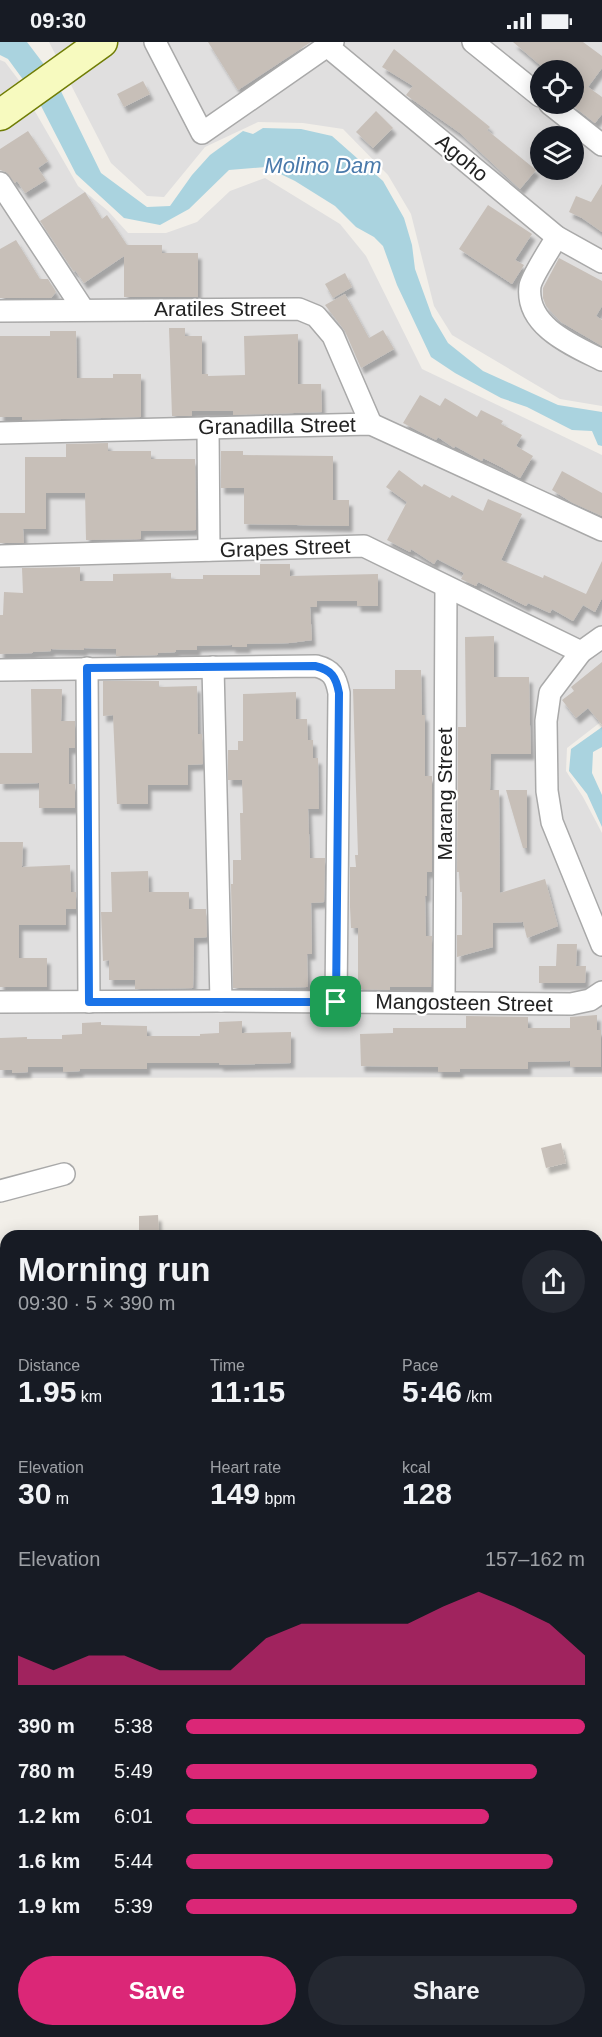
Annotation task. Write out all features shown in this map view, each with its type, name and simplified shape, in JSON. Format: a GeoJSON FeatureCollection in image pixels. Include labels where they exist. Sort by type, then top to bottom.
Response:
{"type":"FeatureCollection","features":[{"type":"Feature","properties":{"kind":"street"},"geometry":{"type":"LineString","coordinates":[[11,107],[102,42]]}},
{"type":"Feature","properties":{"kind":"street"},"geometry":{"type":"LineString","coordinates":[[155,42],[202,133],[330,44]]}},
{"type":"Feature","properties":{"kind":"street"},"geometry":{"type":"LineString","coordinates":[[473,42],[530,88]]}},
{"type":"Feature","properties":{"kind":"street","name":"Agoho"},"geometry":{"type":"LineString","coordinates":[[330,44],[557,237],[602,262]]}},
{"type":"Feature","properties":{"kind":"street"},"geometry":{"type":"LineString","coordinates":[[563,114],[602,145]]}},
{"type":"Feature","properties":{"kind":"street"},"geometry":{"type":"LineString","coordinates":[[0,183],[83,309]]}},
{"type":"Feature","properties":{"kind":"street"},"geometry":{"type":"LineString","coordinates":[[557,237],[530,284],[532,309],[543,324],[576,347],[602,360]]}},
{"type":"Feature","properties":{"kind":"street","name":"Aratiles Street"},"geometry":{"type":"LineString","coordinates":[[0,310],[299,309],[316,316],[333,336],[371,424]]}},
{"type":"Feature","properties":{"kind":"street","name":"Granadilla Street"},"geometry":{"type":"LineString","coordinates":[[0,433],[371,424],[602,530]]}},
{"type":"Feature","properties":{"kind":"street"},"geometry":{"type":"LineString","coordinates":[[208,428],[209,550]]}},
{"type":"Feature","properties":{"kind":"street","name":"Grapes Street"},"geometry":{"type":"LineString","coordinates":[[0,556],[363,546],[581,652]]}},
{"type":"Feature","properties":{"kind":"street","name":"Marang Street"},"geometry":{"type":"LineString","coordinates":[[444,1002],[446,586]]}},
{"type":"Feature","properties":{"kind":"street"},"geometry":{"type":"LineString","coordinates":[[602,637],[581,652],[550,693],[546,721],[547,791],[552,822],[602,945]]}},
{"type":"Feature","properties":{"kind":"street"},"geometry":{"type":"LineString","coordinates":[[0,670],[315,666],[326,668],[333,674],[339,693],[336,1002]]}},
{"type":"Feature","properties":{"kind":"street"},"geometry":{"type":"LineString","coordinates":[[213,667],[221,1001]]}},
{"type":"Feature","properties":{"kind":"street"},"geometry":{"type":"LineString","coordinates":[[87,668],[89,1002]]}},
{"type":"Feature","properties":{"kind":"street","name":"Mangosteen Street"},"geometry":{"type":"LineString","coordinates":[[0,1002],[571,1004],[590,1000],[602,992]]}},
{"type":"Feature","properties":{"kind":"street"},"geometry":{"type":"LineString","coordinates":[[0,1191],[64,1174]]}},
{"type":"Feature","properties":{"kind":"shaded area"},"geometry":{"type":"Polygon","coordinates":[[[49,42],[602,42],[602,406],[560,399],[452,335],[434,306],[411,214],[388,175],[343,129],[303,123],[258,122],[205,147],[164,197],[147,196],[111,163],[49,42]]]}},
{"type":"Feature","properties":{"kind":"shaded area"},"geometry":{"type":"Polygon","coordinates":[[[0,60],[5,62],[27,91],[0,108],[0,60]]]}},
{"type":"Feature","properties":{"kind":"shaded area"},"geometry":{"type":"Polygon","coordinates":[[[33,108],[78,186],[108,211],[128,233],[166,233],[197,222],[230,191],[265,178],[340,224],[366,256],[422,369],[602,455],[602,721],[567,748],[566,771],[602,833],[602,1077],[0,1078],[0,130],[33,108]]]}},
{"type":"Feature","properties":{"kind":"water","name":"Molino Dam"},"geometry":{"type":"Polygon","coordinates":[[[0,42],[27,42],[55,79],[101,173],[147,207],[170,206],[192,175],[210,155],[243,131],[253,134],[263,128],[301,129],[332,136],[383,181],[404,218],[412,245],[415,269],[432,316],[448,343],[483,371],[558,405],[602,412],[602,446],[598,445],[592,431],[572,430],[527,407],[501,398],[431,357],[397,285],[383,246],[374,237],[356,227],[335,206],[295,181],[266,167],[229,170],[189,209],[160,225],[124,218],[76,174],[38,100],[8,59],[0,55],[0,42]]]}},
{"type":"Feature","properties":{"kind":"water"},"geometry":{"type":"Polygon","coordinates":[[[602,727],[602,747],[593,752],[592,773],[602,795],[602,827],[587,794],[569,771],[571,749],[602,727]]]}},
{"type":"Feature","properties":{"kind":"building"},"geometry":{"type":"Polygon","coordinates":[[[208,42],[311,42],[238,90],[208,42]]]}},
{"type":"Feature","properties":{"kind":"building"},"geometry":{"type":"Polygon","coordinates":[[[513,42],[583,42],[602,56],[602,68],[588,87],[602,97],[602,114],[595,123],[583,114],[584,60],[534,60],[513,42]]]}},
{"type":"Feature","properties":{"kind":"building"},"geometry":{"type":"Polygon","coordinates":[[[394,49],[490,127],[487,130],[530,165],[530,177],[520,189],[460,133],[406,95],[413,86],[382,67],[394,49]]]}},
{"type":"Feature","properties":{"kind":"building"},"geometry":{"type":"Polygon","coordinates":[[[143,81],[150,94],[124,107],[117,94],[143,81]]]}},
{"type":"Feature","properties":{"kind":"building"},"geometry":{"type":"Polygon","coordinates":[[[376,111],[393,128],[373,148],[356,132],[376,111]]]}},
{"type":"Feature","properties":{"kind":"building"},"geometry":{"type":"Polygon","coordinates":[[[28,131],[48,161],[38,168],[46,180],[25,193],[17,181],[15,183],[6,172],[0,170],[0,149],[28,131]]]}},
{"type":"Feature","properties":{"kind":"building"},"geometry":{"type":"Polygon","coordinates":[[[602,184],[602,232],[569,212],[576,196],[591,202],[602,184]]]}},
{"type":"Feature","properties":{"kind":"building"},"geometry":{"type":"Polygon","coordinates":[[[85,192],[102,219],[107,215],[127,245],[162,245],[162,253],[198,253],[198,297],[124,297],[124,256],[84,283],[40,221],[85,192]]]}},
{"type":"Feature","properties":{"kind":"building"},"geometry":{"type":"Polygon","coordinates":[[[488,205],[532,234],[515,260],[524,265],[512,284],[459,249],[488,205]]]}},
{"type":"Feature","properties":{"kind":"building"},"geometry":{"type":"Polygon","coordinates":[[[16,240],[40,279],[48,279],[56,292],[51,298],[0,298],[0,249],[16,240]]]}},
{"type":"Feature","properties":{"kind":"building"},"geometry":{"type":"Polygon","coordinates":[[[559,258],[602,281],[602,306],[596,316],[602,320],[602,346],[561,322],[546,306],[543,288],[559,258]]]}},
{"type":"Feature","properties":{"kind":"building"},"geometry":{"type":"Polygon","coordinates":[[[345,273],[352,287],[333,298],[325,284],[345,273]]]}},
{"type":"Feature","properties":{"kind":"building"},"geometry":{"type":"Polygon","coordinates":[[[345,294],[369,338],[383,330],[394,349],[361,368],[345,331],[325,305],[345,294]]]}},
{"type":"Feature","properties":{"kind":"building"},"geometry":{"type":"Polygon","coordinates":[[[169,328],[185,328],[185,336],[202,336],[202,374],[208,374],[208,376],[245,375],[244,336],[298,334],[298,384],[321,384],[322,412],[233,415],[233,411],[192,411],[192,416],[172,416],[169,328]]]}},
{"type":"Feature","properties":{"kind":"building"},"geometry":{"type":"Polygon","coordinates":[[[50,331],[76,331],[77,378],[113,378],[113,374],[141,374],[141,417],[22,420],[22,417],[0,417],[0,336],[50,336],[50,331]]]}},
{"type":"Feature","properties":{"kind":"building"},"geometry":{"type":"Polygon","coordinates":[[[420,395],[440,406],[445,398],[477,417],[481,410],[503,421],[501,424],[522,435],[516,446],[533,456],[520,478],[483,458],[482,461],[455,446],[454,448],[438,437],[436,440],[403,423],[420,395]]]}},
{"type":"Feature","properties":{"kind":"building"},"geometry":{"type":"Polygon","coordinates":[[[108,443],[108,451],[151,451],[151,459],[195,459],[196,530],[141,531],[141,539],[86,540],[85,493],[46,493],[46,529],[23,529],[24,543],[0,543],[0,513],[25,513],[25,457],[66,457],[66,444],[108,443]]]}},
{"type":"Feature","properties":{"kind":"building"},"geometry":{"type":"Polygon","coordinates":[[[221,451],[243,451],[243,455],[333,456],[333,500],[349,500],[349,526],[244,524],[244,488],[221,488],[221,451]]]}},
{"type":"Feature","properties":{"kind":"building"},"geometry":{"type":"Polygon","coordinates":[[[399,470],[422,487],[424,484],[450,498],[452,495],[483,511],[488,499],[522,514],[501,560],[543,578],[544,575],[586,594],[602,561],[602,598],[595,612],[583,605],[573,621],[552,609],[550,613],[528,603],[526,606],[478,582],[476,586],[461,579],[464,573],[437,559],[434,564],[411,549],[410,552],[387,540],[407,502],[386,487],[399,470]]]}},
{"type":"Feature","properties":{"kind":"building"},"geometry":{"type":"Polygon","coordinates":[[[562,471],[602,493],[602,516],[573,503],[552,490],[562,471]]]}},
{"type":"Feature","properties":{"kind":"building"},"geometry":{"type":"Polygon","coordinates":[[[260,564],[290,564],[290,576],[378,574],[378,606],[357,606],[357,601],[317,601],[317,607],[310,607],[312,640],[290,643],[247,644],[247,647],[197,646],[197,650],[176,650],[176,652],[158,653],[158,655],[116,656],[116,649],[84,648],[84,650],[51,649],[51,651],[33,653],[0,654],[0,615],[3,615],[4,592],[23,593],[22,568],[80,567],[80,581],[113,581],[113,574],[171,573],[171,579],[203,579],[203,575],[260,575],[260,564]]]}},
{"type":"Feature","properties":{"kind":"building"},"geometry":{"type":"Polygon","coordinates":[[[494,636],[494,677],[529,677],[531,754],[491,754],[490,790],[499,790],[500,893],[545,879],[558,926],[527,938],[523,922],[493,923],[493,947],[457,957],[457,935],[462,935],[462,892],[460,892],[459,872],[457,872],[458,727],[466,727],[465,637],[494,636]]]}},
{"type":"Feature","properties":{"kind":"building"},"geometry":{"type":"Polygon","coordinates":[[[602,662],[602,725],[588,708],[576,718],[562,700],[574,691],[571,687],[602,662]]]}},
{"type":"Feature","properties":{"kind":"building"},"geometry":{"type":"Polygon","coordinates":[[[395,670],[421,670],[422,715],[425,715],[425,776],[432,776],[432,872],[427,872],[427,896],[425,896],[426,936],[432,936],[431,987],[390,987],[390,990],[358,989],[358,928],[351,928],[350,907],[350,867],[356,867],[355,855],[358,855],[353,689],[395,689],[395,670]]]}},
{"type":"Feature","properties":{"kind":"building"},"geometry":{"type":"Polygon","coordinates":[[[103,681],[159,681],[159,687],[197,686],[198,734],[202,734],[203,764],[188,765],[188,785],[148,785],[148,804],[117,804],[113,715],[103,716],[103,681]]]}},
{"type":"Feature","properties":{"kind":"building"},"geometry":{"type":"Polygon","coordinates":[[[31,689],[62,689],[61,721],[75,721],[75,748],[69,748],[69,784],[75,784],[75,808],[39,808],[39,783],[0,784],[0,753],[32,753],[31,689]]]}},
{"type":"Feature","properties":{"kind":"building"},"geometry":{"type":"Polygon","coordinates":[[[296,692],[296,719],[307,719],[308,740],[313,740],[313,758],[318,758],[319,809],[308,809],[310,858],[325,858],[324,902],[311,903],[312,954],[307,954],[308,987],[233,988],[231,884],[233,884],[233,860],[241,860],[240,813],[243,813],[242,780],[228,780],[228,750],[238,750],[238,741],[243,741],[243,694],[296,692]]]}},
{"type":"Feature","properties":{"kind":"building"},"geometry":{"type":"Polygon","coordinates":[[[506,790],[527,790],[527,848],[523,848],[506,790]]]}},
{"type":"Feature","properties":{"kind":"building"},"geometry":{"type":"Polygon","coordinates":[[[0,842],[23,842],[22,867],[70,865],[71,892],[76,892],[76,909],[66,909],[66,925],[19,925],[19,958],[47,958],[47,987],[0,987],[0,842]]]}},
{"type":"Feature","properties":{"kind":"building"},"geometry":{"type":"Polygon","coordinates":[[[148,871],[149,892],[189,892],[189,909],[206,909],[207,937],[194,938],[193,988],[135,989],[135,980],[109,980],[109,960],[103,961],[101,912],[112,912],[111,872],[148,871]]]}},
{"type":"Feature","properties":{"kind":"building"},"geometry":{"type":"Polygon","coordinates":[[[557,944],[577,944],[576,966],[586,966],[585,983],[539,983],[539,966],[556,966],[557,944]]]}},
{"type":"Feature","properties":{"kind":"building"},"geometry":{"type":"Polygon","coordinates":[[[597,1015],[597,1030],[601,1030],[601,1067],[570,1067],[570,1061],[528,1062],[528,1069],[460,1069],[460,1072],[438,1072],[438,1067],[361,1066],[360,1034],[393,1033],[393,1028],[466,1028],[466,1016],[528,1017],[528,1028],[570,1028],[570,1017],[597,1015]]]}},
{"type":"Feature","properties":{"kind":"building"},"geometry":{"type":"Polygon","coordinates":[[[242,1021],[242,1033],[291,1032],[291,1063],[220,1065],[219,1063],[147,1063],[147,1069],[80,1069],[80,1071],[63,1072],[63,1067],[28,1067],[28,1072],[12,1073],[12,1070],[0,1070],[0,1038],[62,1039],[62,1035],[82,1034],[82,1023],[101,1022],[101,1025],[147,1026],[147,1036],[200,1036],[200,1034],[219,1033],[219,1022],[242,1021]]]}},
{"type":"Feature","properties":{"kind":"building"},"geometry":{"type":"Polygon","coordinates":[[[561,1143],[566,1163],[546,1168],[541,1148],[561,1143]]]}},
{"type":"Feature","properties":{"kind":"building"},"geometry":{"type":"Polygon","coordinates":[[[158,1215],[159,1230],[139,1230],[139,1216],[158,1215]]]}},
{"type":"Feature","properties":{"kind":"route"},"geometry":{"type":"LineString","coordinates":[[315,666],[326,668],[333,674],[339,693],[336,1002],[89,1002],[87,668],[315,666]]}}]}
